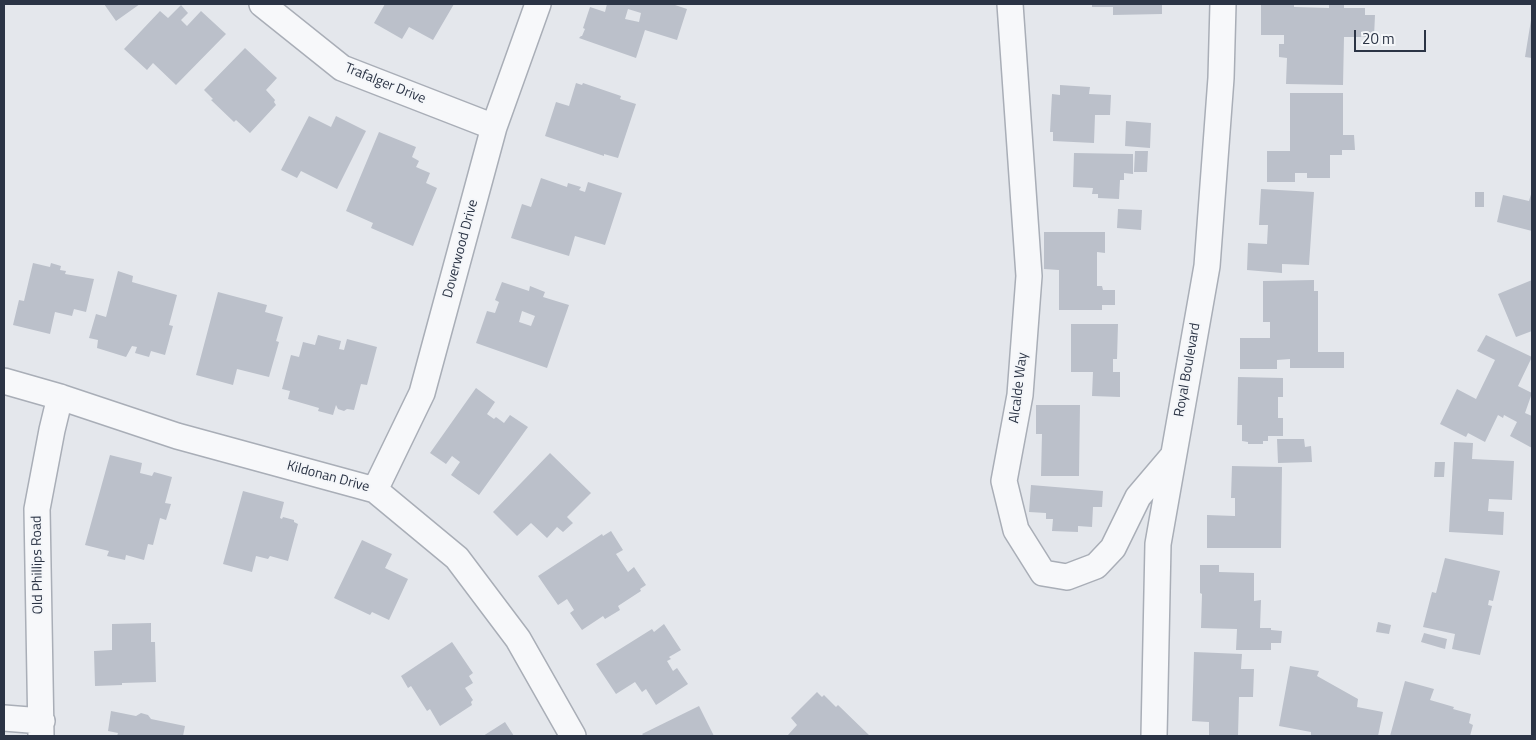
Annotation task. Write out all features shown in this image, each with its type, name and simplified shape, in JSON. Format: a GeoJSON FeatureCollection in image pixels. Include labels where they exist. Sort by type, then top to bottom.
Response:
{"type":"FeatureCollection","features":[{"type":"Feature","properties":{"kind":"street","name":"Trafalger Drive"},"geometry":{"type":"LineString","coordinates":[[262,4],[342,68],[494,127]]}},
{"type":"Feature","properties":{"kind":"street","name":"Doverwood Drive"},"geometry":{"type":"LineString","coordinates":[[375,490],[422,393],[494,127],[538,4]]}},
{"type":"Feature","properties":{"kind":"street","name":"Alcalde Way"},"geometry":{"type":"LineString","coordinates":[[1010,4],[1029,276],[1020,395],[1004,481],[1016,530],[1043,573],[1067,578],[1096,566],[1113,548],[1138,497],[1172,457]]}},
{"type":"Feature","properties":{"kind":"street","name":"Royal Boulevard"},"geometry":{"type":"LineString","coordinates":[[1154,736],[1158,544],[1207,266],[1221,78],[1222,4]]}},
{"type":"Feature","properties":{"kind":"street","name":"Kildonan Drive"},"geometry":{"type":"LineString","coordinates":[[4,382],[60,397],[177,436],[375,490],[457,558],[518,639],[573,736]]}},
{"type":"Feature","properties":{"kind":"street","name":"Old Phillips Road"},"geometry":{"type":"LineString","coordinates":[[42,728],[37,509],[60,397]]}},
{"type":"Feature","properties":{"kind":"street"},"geometry":{"type":"LineString","coordinates":[[4,718],[42,728]]}},
{"type":"Feature","properties":{"kind":"building"},"geometry":{"type":"Polygon","coordinates":[[[104,4],[140,4],[116,21],[104,4]]]}},
{"type":"Feature","properties":{"kind":"building"},"geometry":{"type":"Polygon","coordinates":[[[385,4],[454,4],[433,40],[409,27],[402,39],[374,23],[385,4]]]}},
{"type":"Feature","properties":{"kind":"building"},"geometry":{"type":"Polygon","coordinates":[[[607,4],[672,4],[687,9],[677,40],[645,30],[636,58],[579,38],[585,29],[583,28],[590,7],[605,12],[607,4]],[[628,9],[625,19],[639,22],[641,13],[628,9]]]}},
{"type":"Feature","properties":{"kind":"building"},"geometry":{"type":"Polygon","coordinates":[[[1092,4],[1162,4],[1162,14],[1113,15],[1113,7],[1092,7],[1092,4]]]}},
{"type":"Feature","properties":{"kind":"building"},"geometry":{"type":"Polygon","coordinates":[[[1261,4],[1294,4],[1294,7],[1329,8],[1329,4],[1344,4],[1344,8],[1365,8],[1365,15],[1375,15],[1374,37],[1344,37],[1343,85],[1286,84],[1287,58],[1279,57],[1279,44],[1284,44],[1284,35],[1261,35],[1261,4]]]}},
{"type":"Feature","properties":{"kind":"building"},"geometry":{"type":"Polygon","coordinates":[[[181,5],[188,13],[181,20],[187,26],[201,11],[226,34],[176,85],[153,63],[147,70],[124,49],[160,11],[168,18],[181,5]]]}},
{"type":"Feature","properties":{"kind":"building"},"geometry":{"type":"Polygon","coordinates":[[[1532,20],[1532,58],[1525,57],[1532,20]]]}},
{"type":"Feature","properties":{"kind":"building"},"geometry":{"type":"Polygon","coordinates":[[[245,48],[277,78],[266,90],[275,100],[276,105],[250,133],[236,120],[234,122],[211,100],[213,99],[204,90],[245,48]]]}},
{"type":"Feature","properties":{"kind":"building"},"geometry":{"type":"Polygon","coordinates":[[[576,83],[582,85],[583,83],[621,96],[620,99],[636,104],[618,158],[604,154],[604,156],[545,136],[556,102],[569,106],[576,83]]]}},
{"type":"Feature","properties":{"kind":"building"},"geometry":{"type":"Polygon","coordinates":[[[1060,85],[1090,87],[1089,94],[1111,95],[1110,115],[1095,115],[1094,143],[1053,141],[1053,132],[1050,132],[1052,94],[1060,95],[1060,85]]]}},
{"type":"Feature","properties":{"kind":"building"},"geometry":{"type":"Polygon","coordinates":[[[1290,93],[1343,93],[1343,135],[1354,135],[1355,150],[1342,150],[1342,155],[1330,155],[1330,178],[1307,178],[1307,173],[1295,173],[1295,182],[1267,182],[1267,151],[1290,151],[1290,93]]]}},
{"type":"Feature","properties":{"kind":"building"},"geometry":{"type":"Polygon","coordinates":[[[309,116],[331,127],[336,116],[366,131],[337,189],[301,171],[297,178],[281,170],[309,116]]]}},
{"type":"Feature","properties":{"kind":"building"},"geometry":{"type":"Polygon","coordinates":[[[1126,121],[1151,123],[1150,148],[1125,146],[1126,121]]]}},
{"type":"Feature","properties":{"kind":"building"},"geometry":{"type":"Polygon","coordinates":[[[379,132],[416,147],[412,157],[419,161],[416,167],[430,173],[426,183],[437,188],[413,246],[371,228],[373,223],[346,211],[379,132]]]}},
{"type":"Feature","properties":{"kind":"building"},"geometry":{"type":"Polygon","coordinates":[[[1135,151],[1148,151],[1147,172],[1134,172],[1135,151]]]}},
{"type":"Feature","properties":{"kind":"building"},"geometry":{"type":"Polygon","coordinates":[[[1074,153],[1133,154],[1133,174],[1124,173],[1124,180],[1120,180],[1119,199],[1098,198],[1098,194],[1092,194],[1093,188],[1073,187],[1074,153]]]}},
{"type":"Feature","properties":{"kind":"building"},"geometry":{"type":"Polygon","coordinates":[[[541,178],[567,187],[568,183],[581,187],[579,190],[585,192],[588,182],[622,193],[605,245],[575,236],[569,256],[511,238],[522,204],[531,207],[541,178]]]}},
{"type":"Feature","properties":{"kind":"building"},"geometry":{"type":"Polygon","coordinates":[[[1261,189],[1314,192],[1309,265],[1282,264],[1282,273],[1247,270],[1248,243],[1267,244],[1268,225],[1259,225],[1261,189]]]}},
{"type":"Feature","properties":{"kind":"building"},"geometry":{"type":"Polygon","coordinates":[[[1532,191],[1532,231],[1497,222],[1503,195],[1529,201],[1532,191]]]}},
{"type":"Feature","properties":{"kind":"building"},"geometry":{"type":"Polygon","coordinates":[[[1475,192],[1484,192],[1484,207],[1475,207],[1475,192]]]}},
{"type":"Feature","properties":{"kind":"building"},"geometry":{"type":"Polygon","coordinates":[[[1118,209],[1142,210],[1141,230],[1117,228],[1118,209]]]}},
{"type":"Feature","properties":{"kind":"building"},"geometry":{"type":"Polygon","coordinates":[[[1044,232],[1105,232],[1105,253],[1097,252],[1097,286],[1102,286],[1103,290],[1115,290],[1115,305],[1102,305],[1102,310],[1059,310],[1059,270],[1044,269],[1044,232]]]}},
{"type":"Feature","properties":{"kind":"building"},"geometry":{"type":"Polygon","coordinates":[[[33,263],[50,267],[51,263],[61,266],[60,270],[66,271],[65,274],[94,279],[86,312],[74,309],[72,316],[55,312],[50,334],[13,325],[19,300],[24,301],[33,263]]]}},
{"type":"Feature","properties":{"kind":"building"},"geometry":{"type":"Polygon","coordinates":[[[118,271],[133,276],[132,282],[177,295],[169,325],[173,326],[165,355],[151,351],[149,357],[135,353],[137,347],[132,346],[126,357],[97,348],[98,340],[89,338],[96,314],[106,317],[118,271]]]}},
{"type":"Feature","properties":{"kind":"building"},"geometry":{"type":"Polygon","coordinates":[[[1314,280],[1314,291],[1318,291],[1318,352],[1344,352],[1344,368],[1290,368],[1290,359],[1277,360],[1277,369],[1240,369],[1240,338],[1270,338],[1270,322],[1263,322],[1263,281],[1314,280]]]}},
{"type":"Feature","properties":{"kind":"building"},"geometry":{"type":"Polygon","coordinates":[[[1532,280],[1532,331],[1516,337],[1498,294],[1532,280]]]}},
{"type":"Feature","properties":{"kind":"building"},"geometry":{"type":"Polygon","coordinates":[[[502,282],[529,291],[530,286],[545,292],[543,297],[569,305],[547,368],[476,343],[487,311],[495,313],[499,302],[495,300],[502,282]],[[522,311],[519,322],[531,326],[535,316],[522,311]]]}},
{"type":"Feature","properties":{"kind":"building"},"geometry":{"type":"Polygon","coordinates":[[[218,292],[267,305],[265,312],[283,317],[276,341],[279,342],[269,377],[237,369],[233,385],[196,375],[218,292]]]}},
{"type":"Feature","properties":{"kind":"building"},"geometry":{"type":"Polygon","coordinates":[[[1071,324],[1118,324],[1117,359],[1113,359],[1113,372],[1120,372],[1120,397],[1092,396],[1093,372],[1071,372],[1071,324]]]}},
{"type":"Feature","properties":{"kind":"building"},"geometry":{"type":"Polygon","coordinates":[[[318,335],[341,341],[339,349],[344,350],[347,339],[377,347],[367,385],[361,384],[354,410],[347,409],[344,411],[338,409],[336,405],[333,415],[318,411],[319,408],[288,399],[290,391],[282,389],[291,355],[299,357],[303,342],[315,345],[318,335]]]}},
{"type":"Feature","properties":{"kind":"building"},"geometry":{"type":"Polygon","coordinates":[[[1486,335],[1532,357],[1518,386],[1532,393],[1525,413],[1532,416],[1532,448],[1510,436],[1517,422],[1504,415],[1503,418],[1498,415],[1485,442],[1468,433],[1466,437],[1440,424],[1457,389],[1476,399],[1495,360],[1477,351],[1486,335]]]}},
{"type":"Feature","properties":{"kind":"building"},"geometry":{"type":"Polygon","coordinates":[[[1238,377],[1283,378],[1283,397],[1278,397],[1278,418],[1283,418],[1283,436],[1268,436],[1268,441],[1263,441],[1263,444],[1248,444],[1248,442],[1242,441],[1242,425],[1237,425],[1238,377]]]}},
{"type":"Feature","properties":{"kind":"building"},"geometry":{"type":"Polygon","coordinates":[[[476,388],[495,402],[487,414],[494,419],[496,417],[504,423],[510,415],[528,427],[479,495],[451,475],[460,462],[452,456],[446,464],[430,453],[476,388]]]}},
{"type":"Feature","properties":{"kind":"building"},"geometry":{"type":"Polygon","coordinates":[[[1036,405],[1080,405],[1079,476],[1041,476],[1042,434],[1036,434],[1036,405]]]}},
{"type":"Feature","properties":{"kind":"building"},"geometry":{"type":"Polygon","coordinates":[[[1277,439],[1304,439],[1305,447],[1311,446],[1312,462],[1278,463],[1277,439]]]}},
{"type":"Feature","properties":{"kind":"building"},"geometry":{"type":"Polygon","coordinates":[[[1454,442],[1473,443],[1472,459],[1514,461],[1512,500],[1489,499],[1488,511],[1504,512],[1503,535],[1449,532],[1454,442]]]}},
{"type":"Feature","properties":{"kind":"building"},"geometry":{"type":"Polygon","coordinates":[[[550,453],[591,493],[567,517],[573,523],[563,532],[557,527],[547,538],[531,523],[517,536],[493,512],[550,453]]]}},
{"type":"Feature","properties":{"kind":"building"},"geometry":{"type":"Polygon","coordinates":[[[110,455],[142,463],[140,473],[152,476],[154,472],[172,477],[165,503],[171,504],[166,520],[160,518],[153,545],[148,544],[144,560],[126,555],[125,560],[107,556],[109,551],[85,545],[110,455]]]}},
{"type":"Feature","properties":{"kind":"building"},"geometry":{"type":"Polygon","coordinates":[[[1435,462],[1445,462],[1444,477],[1434,477],[1435,462]]]}},
{"type":"Feature","properties":{"kind":"building"},"geometry":{"type":"Polygon","coordinates":[[[1232,466],[1282,467],[1281,548],[1207,548],[1207,515],[1235,516],[1235,498],[1231,498],[1232,466]]]}},
{"type":"Feature","properties":{"kind":"building"},"geometry":{"type":"Polygon","coordinates":[[[1031,485],[1103,491],[1102,507],[1093,507],[1092,527],[1078,526],[1078,532],[1052,531],[1053,519],[1046,519],[1046,513],[1029,512],[1031,485]]]}},
{"type":"Feature","properties":{"kind":"building"},"geometry":{"type":"Polygon","coordinates":[[[243,491],[284,502],[280,518],[294,520],[298,524],[288,561],[270,556],[268,559],[256,556],[252,572],[223,564],[243,491]]]}},
{"type":"Feature","properties":{"kind":"building"},"geometry":{"type":"Polygon","coordinates":[[[611,531],[623,550],[616,554],[628,572],[634,567],[646,585],[640,589],[641,591],[618,606],[620,610],[605,619],[603,616],[582,630],[570,613],[574,610],[567,599],[558,605],[538,576],[602,534],[603,536],[611,531]]]}},
{"type":"Feature","properties":{"kind":"building"},"geometry":{"type":"Polygon","coordinates":[[[362,540],[392,554],[385,568],[408,579],[389,620],[372,612],[370,615],[334,598],[362,540]]]}},
{"type":"Feature","properties":{"kind":"building"},"geometry":{"type":"Polygon","coordinates":[[[1445,558],[1500,571],[1493,601],[1489,600],[1488,605],[1492,606],[1480,655],[1452,649],[1455,634],[1423,627],[1432,592],[1436,593],[1445,558]]]}},
{"type":"Feature","properties":{"kind":"building"},"geometry":{"type":"Polygon","coordinates":[[[1200,565],[1219,565],[1219,572],[1254,573],[1254,601],[1261,600],[1260,628],[1282,631],[1281,643],[1271,643],[1271,650],[1236,650],[1237,629],[1201,628],[1202,594],[1200,593],[1200,565]]]}},
{"type":"Feature","properties":{"kind":"building"},"geometry":{"type":"Polygon","coordinates":[[[1378,622],[1391,625],[1389,634],[1376,632],[1378,622]]]}},
{"type":"Feature","properties":{"kind":"building"},"geometry":{"type":"Polygon","coordinates":[[[151,623],[151,642],[155,642],[156,682],[95,686],[94,651],[112,650],[112,624],[151,623]]]}},
{"type":"Feature","properties":{"kind":"building"},"geometry":{"type":"Polygon","coordinates":[[[664,624],[681,650],[669,657],[671,659],[667,661],[673,671],[677,668],[688,684],[656,705],[646,689],[642,692],[635,682],[616,694],[596,664],[652,629],[654,632],[664,624]]]}},
{"type":"Feature","properties":{"kind":"building"},"geometry":{"type":"Polygon","coordinates":[[[1424,633],[1447,639],[1445,649],[1421,642],[1424,633]]]}},
{"type":"Feature","properties":{"kind":"building"},"geometry":{"type":"Polygon","coordinates":[[[452,642],[473,673],[469,676],[473,683],[465,688],[473,700],[471,702],[472,705],[440,726],[430,709],[427,711],[411,686],[408,688],[401,676],[452,642]]]}},
{"type":"Feature","properties":{"kind":"building"},"geometry":{"type":"Polygon","coordinates":[[[1194,652],[1242,654],[1241,669],[1254,669],[1253,697],[1239,697],[1238,736],[1209,736],[1209,722],[1192,721],[1194,652]]]}},
{"type":"Feature","properties":{"kind":"building"},"geometry":{"type":"Polygon","coordinates":[[[1290,666],[1319,671],[1317,676],[1358,699],[1357,707],[1383,712],[1378,736],[1317,736],[1311,735],[1311,732],[1279,726],[1290,666]]]}},
{"type":"Feature","properties":{"kind":"building"},"geometry":{"type":"Polygon","coordinates":[[[1405,681],[1434,689],[1430,700],[1471,714],[1469,723],[1473,725],[1470,736],[1390,736],[1405,681]]]}},
{"type":"Feature","properties":{"kind":"building"},"geometry":{"type":"Polygon","coordinates":[[[817,692],[822,697],[824,695],[836,707],[838,705],[870,736],[788,735],[797,725],[791,718],[817,692]]]}},
{"type":"Feature","properties":{"kind":"building"},"geometry":{"type":"Polygon","coordinates":[[[699,706],[714,736],[644,736],[642,734],[699,706]]]}},
{"type":"Feature","properties":{"kind":"building"},"geometry":{"type":"Polygon","coordinates":[[[111,711],[136,716],[141,713],[148,715],[151,719],[185,726],[183,736],[117,736],[118,733],[108,731],[111,711]]]}},
{"type":"Feature","properties":{"kind":"building"},"geometry":{"type":"Polygon","coordinates":[[[505,722],[514,736],[483,736],[505,722]]]}}]}
